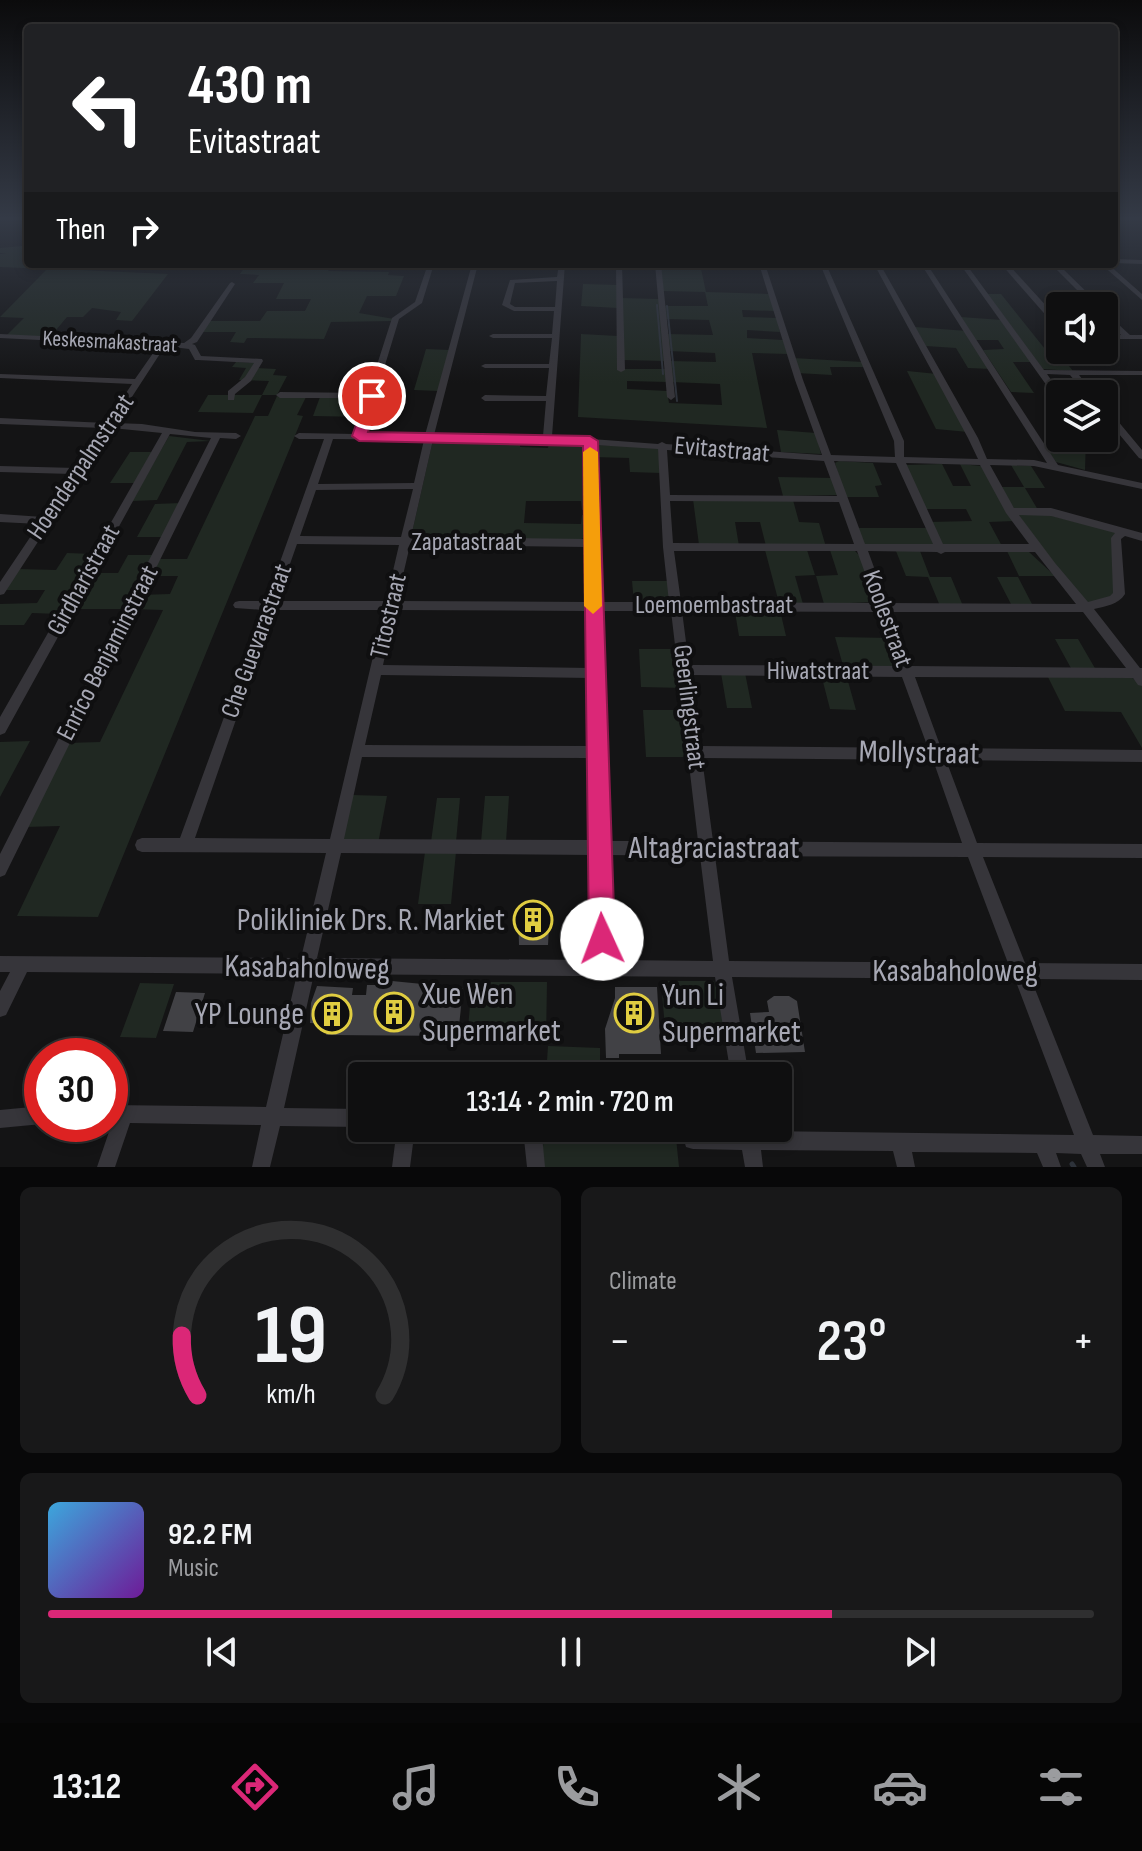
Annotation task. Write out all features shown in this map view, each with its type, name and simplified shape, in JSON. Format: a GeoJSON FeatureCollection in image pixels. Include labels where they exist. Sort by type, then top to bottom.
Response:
{"type":"FeatureCollection","features":[{"type":"Feature","properties":{"kind":"street"},"geometry":{"type":"LineString","coordinates":[[359,436],[396,318],[418,303],[428,273]]}},
{"type":"Feature","properties":{"kind":"street","name":"Titostraat"},"geometry":{"type":"LineString","coordinates":[[261,1167],[430,438],[473,273]]}},
{"type":"Feature","properties":{"kind":"street"},"geometry":{"type":"LineString","coordinates":[[547,439],[561,273]]}},
{"type":"Feature","properties":{"kind":"street"},"geometry":{"type":"LineString","coordinates":[[619,273],[621,370]]}},
{"type":"Feature","properties":{"kind":"street"},"geometry":{"type":"LineString","coordinates":[[659,273],[671,397]]}},
{"type":"Feature","properties":{"kind":"street","name":"Koolestraat"},"geometry":{"type":"LineString","coordinates":[[765,273],[827,458],[882,607],[1096,1167]]}},
{"type":"Feature","properties":{"kind":"street"},"geometry":{"type":"LineString","coordinates":[[827,273],[899,441],[900,461],[941,550]]}},
{"type":"Feature","properties":{"kind":"street"},"geometry":{"type":"LineString","coordinates":[[882,273],[1010,511],[1034,548],[1140,676]]}},
{"type":"Feature","properties":{"kind":"street"},"geometry":{"type":"LineString","coordinates":[[930,273],[1053,465]]}},
{"type":"Feature","properties":{"kind":"street"},"geometry":{"type":"LineString","coordinates":[[970,273],[1048,380]]}},
{"type":"Feature","properties":{"kind":"street"},"geometry":{"type":"LineString","coordinates":[[1013,273],[1046,310]]}},
{"type":"Feature","properties":{"kind":"street"},"geometry":{"type":"LineString","coordinates":[[1064,273],[1083,292]]}},
{"type":"Feature","properties":{"kind":"street"},"geometry":{"type":"LineString","coordinates":[[1115,273],[1142,298]]}},
{"type":"Feature","properties":{"kind":"street"},"geometry":{"type":"LineString","coordinates":[[558,309],[514,309],[506,305],[512,281],[560,279]]}},
{"type":"Feature","properties":{"kind":"street"},"geometry":{"type":"LineString","coordinates":[[185,345],[194,340],[232,284]]}},
{"type":"Feature","properties":{"kind":"street"},"geometry":{"type":"LineString","coordinates":[[1118,327],[1128,337]]}},
{"type":"Feature","properties":{"kind":"street","name":"Keskesmakastraat"},"geometry":{"type":"LineString","coordinates":[[0,336],[185,345],[192,347],[198,358],[259,361],[248,379],[231,393],[231,398]]}},
{"type":"Feature","properties":{"kind":"street"},"geometry":{"type":"LineString","coordinates":[[493,336],[555,336]]}},
{"type":"Feature","properties":{"kind":"street"},"geometry":{"type":"LineString","coordinates":[[1118,337],[1142,337]]}},
{"type":"Feature","properties":{"kind":"street","name":"Hoenderpalmstraat"},"geometry":{"type":"LineString","coordinates":[[0,591],[163,344]]}},
{"type":"Feature","properties":{"kind":"street"},"geometry":{"type":"LineString","coordinates":[[485,366],[552,366]]}},
{"type":"Feature","properties":{"kind":"street"},"geometry":{"type":"LineString","coordinates":[[1042,372],[1141,374]]}},
{"type":"Feature","properties":{"kind":"street"},"geometry":{"type":"LineString","coordinates":[[1073,373],[1079,380]]}},
{"type":"Feature","properties":{"kind":"street"},"geometry":{"type":"LineString","coordinates":[[0,376],[138,382]]}},
{"type":"Feature","properties":{"kind":"street"},"geometry":{"type":"LineString","coordinates":[[280,395],[372,396]]}},
{"type":"Feature","properties":{"kind":"street"},"geometry":{"type":"LineString","coordinates":[[485,398],[550,399]]}},
{"type":"Feature","properties":{"kind":"street"},"geometry":{"type":"LineString","coordinates":[[0,421],[110,425],[236,436]]}},
{"type":"Feature","properties":{"kind":"street"},"geometry":{"type":"LineString","coordinates":[[1118,427],[1142,456]]}},
{"type":"Feature","properties":{"kind":"street","name":"Girdharistraat"},"geometry":{"type":"LineString","coordinates":[[0,729],[167,431]]}},
{"type":"Feature","properties":{"kind":"street","name":"Enrico Benjaminstraat"},"geometry":{"type":"LineString","coordinates":[[0,870],[217,436]]}},
{"type":"Feature","properties":{"kind":"street","name":"Evitastraat"},"geometry":{"type":"LineString","coordinates":[[299,436],[547,439],[827,458],[1053,465],[1142,486]]}},
{"type":"Feature","properties":{"kind":"street","name":"Che Guevarastraat"},"geometry":{"type":"LineString","coordinates":[[185,845],[330,436]]}},
{"type":"Feature","properties":{"kind":"street"},"geometry":{"type":"LineString","coordinates":[[590,441],[603,969]]}},
{"type":"Feature","properties":{"kind":"street","name":"Geerlingstraat"},"geometry":{"type":"LineString","coordinates":[[662,445],[668,547],[722,969],[738,1062]]}},
{"type":"Feature","properties":{"kind":"street"},"geometry":{"type":"LineString","coordinates":[[0,469],[79,471]]}},
{"type":"Feature","properties":{"kind":"street"},"geometry":{"type":"LineString","coordinates":[[312,487],[419,486]]}},
{"type":"Feature","properties":{"kind":"street"},"geometry":{"type":"LineString","coordinates":[[664,498],[843,499]]}},
{"type":"Feature","properties":{"kind":"street"},"geometry":{"type":"LineString","coordinates":[[1010,511],[1051,512],[1142,537]]}},
{"type":"Feature","properties":{"kind":"street"},"geometry":{"type":"LineString","coordinates":[[0,518],[45,521]]}},
{"type":"Feature","properties":{"kind":"street","name":"Loemoembastraat"},"geometry":{"type":"LineString","coordinates":[[239,605],[392,603],[1083,608],[1114,599],[1119,594],[1116,538],[1123,532]]}},
{"type":"Feature","properties":{"kind":"street","name":"Zapatastraat"},"geometry":{"type":"LineString","coordinates":[[293,540],[592,543]]}},
{"type":"Feature","properties":{"kind":"street"},"geometry":{"type":"LineString","coordinates":[[668,547],[1034,548]]}},
{"type":"Feature","properties":{"kind":"street"},"geometry":{"type":"LineString","coordinates":[[377,670],[595,673]]}},
{"type":"Feature","properties":{"kind":"street","name":"Hiwatstraat"},"geometry":{"type":"LineString","coordinates":[[686,670],[1140,676]]}},
{"type":"Feature","properties":{"kind":"street"},"geometry":{"type":"LineString","coordinates":[[358,751],[597,752]]}},
{"type":"Feature","properties":{"kind":"street","name":"Mollystraat"},"geometry":{"type":"LineString","coordinates":[[695,752],[1142,756]]}},
{"type":"Feature","properties":{"kind":"street","name":"Altagraciastraat"},"geometry":{"type":"LineString","coordinates":[[142,845],[1142,851]]}},
{"type":"Feature","properties":{"kind":"street","name":"Kasabaholoweg"},"geometry":{"type":"LineString","coordinates":[[0,964],[1142,972]]}},
{"type":"Feature","properties":{"kind":"street"},"geometry":{"type":"LineString","coordinates":[[0,1009],[22,965]]}},
{"type":"Feature","properties":{"kind":"street"},"geometry":{"type":"LineString","coordinates":[[128,1114],[348,1118]]}},
{"type":"Feature","properties":{"kind":"street"},"geometry":{"type":"LineString","coordinates":[[0,1119],[24,1117]]}},
{"type":"Feature","properties":{"kind":"street"},"geometry":{"type":"LineString","coordinates":[[792,1136],[900,1142],[1142,1145]]}},
{"type":"Feature","properties":{"kind":"street"},"geometry":{"type":"LineString","coordinates":[[106,1167],[111,1142]]}},
{"type":"Feature","properties":{"kind":"street"},"geometry":{"type":"LineString","coordinates":[[401,1167],[404,1142]]}},
{"type":"Feature","properties":{"kind":"street"},"geometry":{"type":"LineString","coordinates":[[534,1142],[536,1167]]}},
{"type":"Feature","properties":{"kind":"street"},"geometry":{"type":"LineString","coordinates":[[750,1142],[754,1167]]}},
{"type":"Feature","properties":{"kind":"street"},"geometry":{"type":"LineString","coordinates":[[900,1142],[906,1167]]}},
{"type":"Feature","properties":{"kind":"street"},"geometry":{"type":"LineString","coordinates":[[1043,1144],[1052,1167]]}},
{"type":"Feature","properties":{"kind":"shaded area"},"geometry":{"type":"Polygon","coordinates":[[[43,273],[168,274],[132,321],[116,320],[121,312],[92,308],[83,317],[67,317],[56,330],[47,330],[39,338],[6,336],[24,318],[0,317],[43,273]]]}},
{"type":"Feature","properties":{"kind":"shaded area"},"geometry":{"type":"Polygon","coordinates":[[[661,273],[702,273],[706,292],[769,294],[775,311],[742,310],[743,317],[777,318],[780,332],[747,330],[747,338],[783,340],[788,354],[752,353],[767,428],[578,417],[581,334],[618,336],[623,369],[666,369],[667,382],[627,381],[627,389],[667,391],[669,403],[722,405],[720,384],[671,382],[669,361],[716,362],[715,353],[668,351],[666,334],[713,335],[709,320],[665,319],[664,306],[708,306],[705,292],[662,291],[661,273]]]}},
{"type":"Feature","properties":{"kind":"shaded area"},"geometry":{"type":"Polygon","coordinates":[[[240,274],[404,276],[396,296],[367,296],[359,313],[393,321],[331,322],[324,339],[247,338],[244,343],[230,342],[236,332],[202,332],[209,321],[260,321],[267,311],[305,311],[311,299],[276,299],[284,283],[253,283],[259,275],[240,274]]]}},
{"type":"Feature","properties":{"kind":"shaded area"},"geometry":{"type":"Polygon","coordinates":[[[583,284],[618,285],[618,308],[581,306],[583,284]]]}},
{"type":"Feature","properties":{"kind":"shaded area"},"geometry":{"type":"Polygon","coordinates":[[[987,294],[1001,294],[1046,349],[1046,364],[1067,364],[1073,371],[1043,369],[987,294]]]}},
{"type":"Feature","properties":{"kind":"shaded area"},"geometry":{"type":"Polygon","coordinates":[[[621,298],[660,299],[666,361],[623,360],[621,298]]]}},
{"type":"Feature","properties":{"kind":"shaded area"},"geometry":{"type":"Polygon","coordinates":[[[961,317],[1002,320],[1031,362],[1013,362],[1034,393],[1011,392],[983,350],[1004,349],[998,340],[976,340],[961,317]]]}},
{"type":"Feature","properties":{"kind":"shaded area"},"geometry":{"type":"Polygon","coordinates":[[[915,327],[967,331],[992,369],[968,368],[956,348],[926,346],[915,327]]]}},
{"type":"Feature","properties":{"kind":"shaded area"},"geometry":{"type":"Polygon","coordinates":[[[426,349],[450,350],[438,391],[414,390],[426,349]]]}},
{"type":"Feature","properties":{"kind":"shaded area"},"geometry":{"type":"Polygon","coordinates":[[[793,358],[863,362],[865,367],[830,367],[832,375],[797,373],[793,358]]]}},
{"type":"Feature","properties":{"kind":"shaded area"},"geometry":{"type":"Polygon","coordinates":[[[236,362],[259,363],[256,368],[276,369],[273,375],[287,376],[277,395],[262,395],[269,381],[239,380],[246,368],[232,367],[236,362]]]}},
{"type":"Feature","properties":{"kind":"shaded area"},"geometry":{"type":"Polygon","coordinates":[[[907,371],[937,374],[968,432],[936,429],[907,371]]]}},
{"type":"Feature","properties":{"kind":"shaded area"},"geometry":{"type":"Polygon","coordinates":[[[208,395],[262,395],[253,413],[198,412],[208,395]]]}},
{"type":"Feature","properties":{"kind":"shaded area"},"geometry":{"type":"Polygon","coordinates":[[[277,396],[306,397],[297,415],[303,416],[98,917],[17,916],[60,826],[25,827],[67,743],[100,742],[163,610],[132,609],[140,595],[170,594],[178,576],[150,576],[159,559],[187,559],[255,416],[268,416],[277,396]]]}},
{"type":"Feature","properties":{"kind":"shaded area"},"geometry":{"type":"Polygon","coordinates":[[[320,397],[367,398],[364,417],[313,416],[320,397]]]}},
{"type":"Feature","properties":{"kind":"shaded area"},"geometry":{"type":"Polygon","coordinates":[[[777,430],[816,433],[821,454],[781,452],[777,430]]]}},
{"type":"Feature","properties":{"kind":"shaded area"},"geometry":{"type":"Polygon","coordinates":[[[169,436],[211,441],[187,442],[157,500],[132,501],[169,436]]]}},
{"type":"Feature","properties":{"kind":"shaded area"},"geometry":{"type":"Polygon","coordinates":[[[444,441],[520,442],[520,447],[548,448],[549,443],[585,447],[588,510],[582,510],[581,501],[526,501],[524,523],[581,524],[582,515],[588,515],[586,536],[580,540],[411,537],[432,444],[444,441]]]}},
{"type":"Feature","properties":{"kind":"shaded area"},"geometry":{"type":"Polygon","coordinates":[[[593,445],[658,447],[661,473],[630,472],[629,458],[593,457],[593,445]]]}},
{"type":"Feature","properties":{"kind":"shaded area"},"geometry":{"type":"Polygon","coordinates":[[[130,452],[156,452],[137,483],[110,483],[130,452]]]}},
{"type":"Feature","properties":{"kind":"shaded area"},"geometry":{"type":"Polygon","coordinates":[[[1049,452],[1086,452],[1085,470],[1056,462],[1049,452]]]}},
{"type":"Feature","properties":{"kind":"shaded area"},"geometry":{"type":"Polygon","coordinates":[[[835,463],[873,463],[882,485],[875,486],[879,497],[845,497],[835,463]]]}},
{"type":"Feature","properties":{"kind":"shaded area"},"geometry":{"type":"Polygon","coordinates":[[[942,464],[953,486],[971,486],[960,464],[981,466],[1014,521],[989,522],[1003,548],[943,545],[929,522],[972,521],[966,509],[924,509],[906,465],[942,464]]]}},
{"type":"Feature","properties":{"kind":"shaded area"},"geometry":{"type":"Polygon","coordinates":[[[1011,465],[1031,466],[1045,488],[1025,488],[1038,510],[1014,508],[999,487],[1024,487],[1011,465]]]}},
{"type":"Feature","properties":{"kind":"shaded area"},"geometry":{"type":"Polygon","coordinates":[[[778,477],[833,478],[838,495],[783,496],[778,477]]]}},
{"type":"Feature","properties":{"kind":"shaded area"},"geometry":{"type":"Polygon","coordinates":[[[693,499],[793,500],[799,522],[819,523],[826,547],[766,546],[760,522],[735,522],[739,546],[699,545],[693,499]]]}},
{"type":"Feature","properties":{"kind":"shaded area"},"geometry":{"type":"Polygon","coordinates":[[[181,503],[163,537],[137,537],[155,504],[181,503]]]}},
{"type":"Feature","properties":{"kind":"shaded area"},"geometry":{"type":"Polygon","coordinates":[[[1036,512],[1116,532],[1118,587],[1109,599],[1084,605],[1018,514],[1036,512]]]}},
{"type":"Feature","properties":{"kind":"shaded area"},"geometry":{"type":"Polygon","coordinates":[[[856,528],[929,528],[938,544],[864,546],[856,528]]]}},
{"type":"Feature","properties":{"kind":"shaded area"},"geometry":{"type":"Polygon","coordinates":[[[765,550],[807,550],[815,575],[795,576],[803,604],[779,603],[765,550]]]}},
{"type":"Feature","properties":{"kind":"shaded area"},"geometry":{"type":"Polygon","coordinates":[[[830,550],[854,550],[861,557],[876,602],[824,604],[816,576],[838,575],[830,550]]]}},
{"type":"Feature","properties":{"kind":"shaded area"},"geometry":{"type":"Polygon","coordinates":[[[896,551],[920,551],[930,577],[951,577],[963,606],[940,606],[928,577],[906,576],[896,551]]]}},
{"type":"Feature","properties":{"kind":"shaded area"},"geometry":{"type":"Polygon","coordinates":[[[1007,551],[1029,552],[1055,576],[1019,576],[1007,551]]]}},
{"type":"Feature","properties":{"kind":"shaded area"},"geometry":{"type":"Polygon","coordinates":[[[67,553],[93,554],[59,614],[32,613],[24,625],[0,625],[0,604],[37,603],[45,590],[5,590],[18,569],[56,570],[67,553]]]}},
{"type":"Feature","properties":{"kind":"shaded area"},"geometry":{"type":"Polygon","coordinates":[[[128,555],[155,555],[127,609],[71,609],[92,573],[118,573],[128,555]]]}},
{"type":"Feature","properties":{"kind":"shaded area"},"geometry":{"type":"Polygon","coordinates":[[[997,577],[1018,577],[1033,606],[1012,606],[997,577]]]}},
{"type":"Feature","properties":{"kind":"shaded area"},"geometry":{"type":"Polygon","coordinates":[[[632,581],[671,581],[670,603],[634,603],[632,581]]]}},
{"type":"Feature","properties":{"kind":"shaded area"},"geometry":{"type":"Polygon","coordinates":[[[734,606],[779,606],[786,636],[739,636],[734,606]]]}},
{"type":"Feature","properties":{"kind":"shaded area"},"geometry":{"type":"Polygon","coordinates":[[[835,637],[891,638],[900,668],[844,669],[835,637]]]}},
{"type":"Feature","properties":{"kind":"shaded area"},"geometry":{"type":"Polygon","coordinates":[[[1055,639],[1078,639],[1096,670],[1072,670],[1055,639]]]}},
{"type":"Feature","properties":{"kind":"shaded area"},"geometry":{"type":"Polygon","coordinates":[[[639,649],[680,649],[685,688],[641,687],[639,649]]]}},
{"type":"Feature","properties":{"kind":"shaded area"},"geometry":{"type":"Polygon","coordinates":[[[721,673],[745,673],[752,708],[727,708],[721,673]]]}},
{"type":"Feature","properties":{"kind":"shaded area"},"geometry":{"type":"Polygon","coordinates":[[[821,674],[846,674],[856,710],[830,709],[821,674]]]}},
{"type":"Feature","properties":{"kind":"shaded area"},"geometry":{"type":"Polygon","coordinates":[[[1130,676],[1142,686],[1142,748],[1121,712],[1065,711],[1048,677],[1130,676]]]}},
{"type":"Feature","properties":{"kind":"shaded area"},"geometry":{"type":"Polygon","coordinates":[[[643,710],[687,710],[693,757],[646,757],[643,710]]]}},
{"type":"Feature","properties":{"kind":"shaded area"},"geometry":{"type":"Polygon","coordinates":[[[30,741],[0,797],[0,742],[30,741]]]}},
{"type":"Feature","properties":{"kind":"shaded area"},"geometry":{"type":"Polygon","coordinates":[[[352,795],[387,796],[378,844],[343,839],[352,795]]]}},
{"type":"Feature","properties":{"kind":"shaded area"},"geometry":{"type":"Polygon","coordinates":[[[485,796],[509,796],[506,842],[481,842],[485,796]]]}},
{"type":"Feature","properties":{"kind":"shaded area"},"geometry":{"type":"Polygon","coordinates":[[[437,798],[460,798],[456,842],[431,842],[437,798]]]}},
{"type":"Feature","properties":{"kind":"shaded area"},"geometry":{"type":"Polygon","coordinates":[[[425,852],[456,852],[451,904],[418,904],[425,852]]]}},
{"type":"Feature","properties":{"kind":"shaded area"},"geometry":{"type":"Polygon","coordinates":[[[661,981],[714,981],[728,1029],[665,1028],[661,981]]]}},
{"type":"Feature","properties":{"kind":"shaded area"},"geometry":{"type":"Polygon","coordinates":[[[472,982],[547,982],[546,1040],[467,1040],[472,982]]]}},
{"type":"Feature","properties":{"kind":"shaded area"},"geometry":{"type":"Polygon","coordinates":[[[140,983],[174,984],[156,1038],[120,1037],[140,983]]]}},
{"type":"Feature","properties":{"kind":"shaded area"},"geometry":{"type":"Polygon","coordinates":[[[548,1046],[600,1048],[600,1062],[547,1062],[548,1046]]]}},
{"type":"Feature","properties":{"kind":"shaded area"},"geometry":{"type":"Polygon","coordinates":[[[543,1142],[676,1142],[679,1167],[542,1167],[543,1142]]]}},
{"type":"Feature","properties":{"kind":"building","name":"Polikliniek Drs. R. Markiet"},"geometry":{"type":"Polygon","coordinates":[[[518,910],[550,910],[548,945],[519,945],[518,910]]]}},
{"type":"Feature","properties":{"kind":"building"},"geometry":{"type":"Polygon","coordinates":[[[392,981],[463,988],[458,1036],[326,1035],[328,1024],[310,1023],[311,1003],[317,986],[353,988],[352,995],[366,995],[367,985],[392,985],[392,981]]]}},
{"type":"Feature","properties":{"kind":"building","name":"Yun Li Supermarket"},"geometry":{"type":"Polygon","coordinates":[[[615,987],[657,987],[661,1054],[619,1054],[619,1058],[606,1058],[605,1029],[615,998],[615,987]]]}},
{"type":"Feature","properties":{"kind":"building"},"geometry":{"type":"Polygon","coordinates":[[[176,992],[205,993],[193,1032],[163,1031],[176,992]]]}},
{"type":"Feature","properties":{"kind":"building"},"geometry":{"type":"Polygon","coordinates":[[[774,996],[789,996],[797,1001],[805,1052],[756,1053],[750,1013],[769,1012],[767,1001],[774,996]]]}},
{"type":"Feature","properties":{"kind":"waterway"},"geometry":{"type":"LineString","coordinates":[[657,305],[663,374]]}},
{"type":"Feature","properties":{"kind":"waterway"},"geometry":{"type":"LineString","coordinates":[[667,306],[677,401]]}},
{"type":"Feature","properties":{"kind":"slow traffic"},"geometry":{"type":"LineString","coordinates":[[590,452],[593,606]]}},
{"type":"Feature","properties":{"kind":"place","name":"Polikliniek Drs. R. Markiet"},"geometry":{"type":"Point","coordinates":[533,920]}},
{"type":"Feature","properties":{"kind":"place","name":"Xue Wen Supermarket"},"geometry":{"type":"Point","coordinates":[394,1012]}},
{"type":"Feature","properties":{"kind":"place","name":"Yun Li Supermarket"},"geometry":{"type":"Point","coordinates":[634,1013]}},
{"type":"Feature","properties":{"kind":"place","name":"YP Lounge"},"geometry":{"type":"Point","coordinates":[332,1014]}},
{"type":"Feature","properties":{"kind":"route"},"geometry":{"type":"LineString","coordinates":[[372,396],[359,436],[590,441],[602,939]]}}]}
